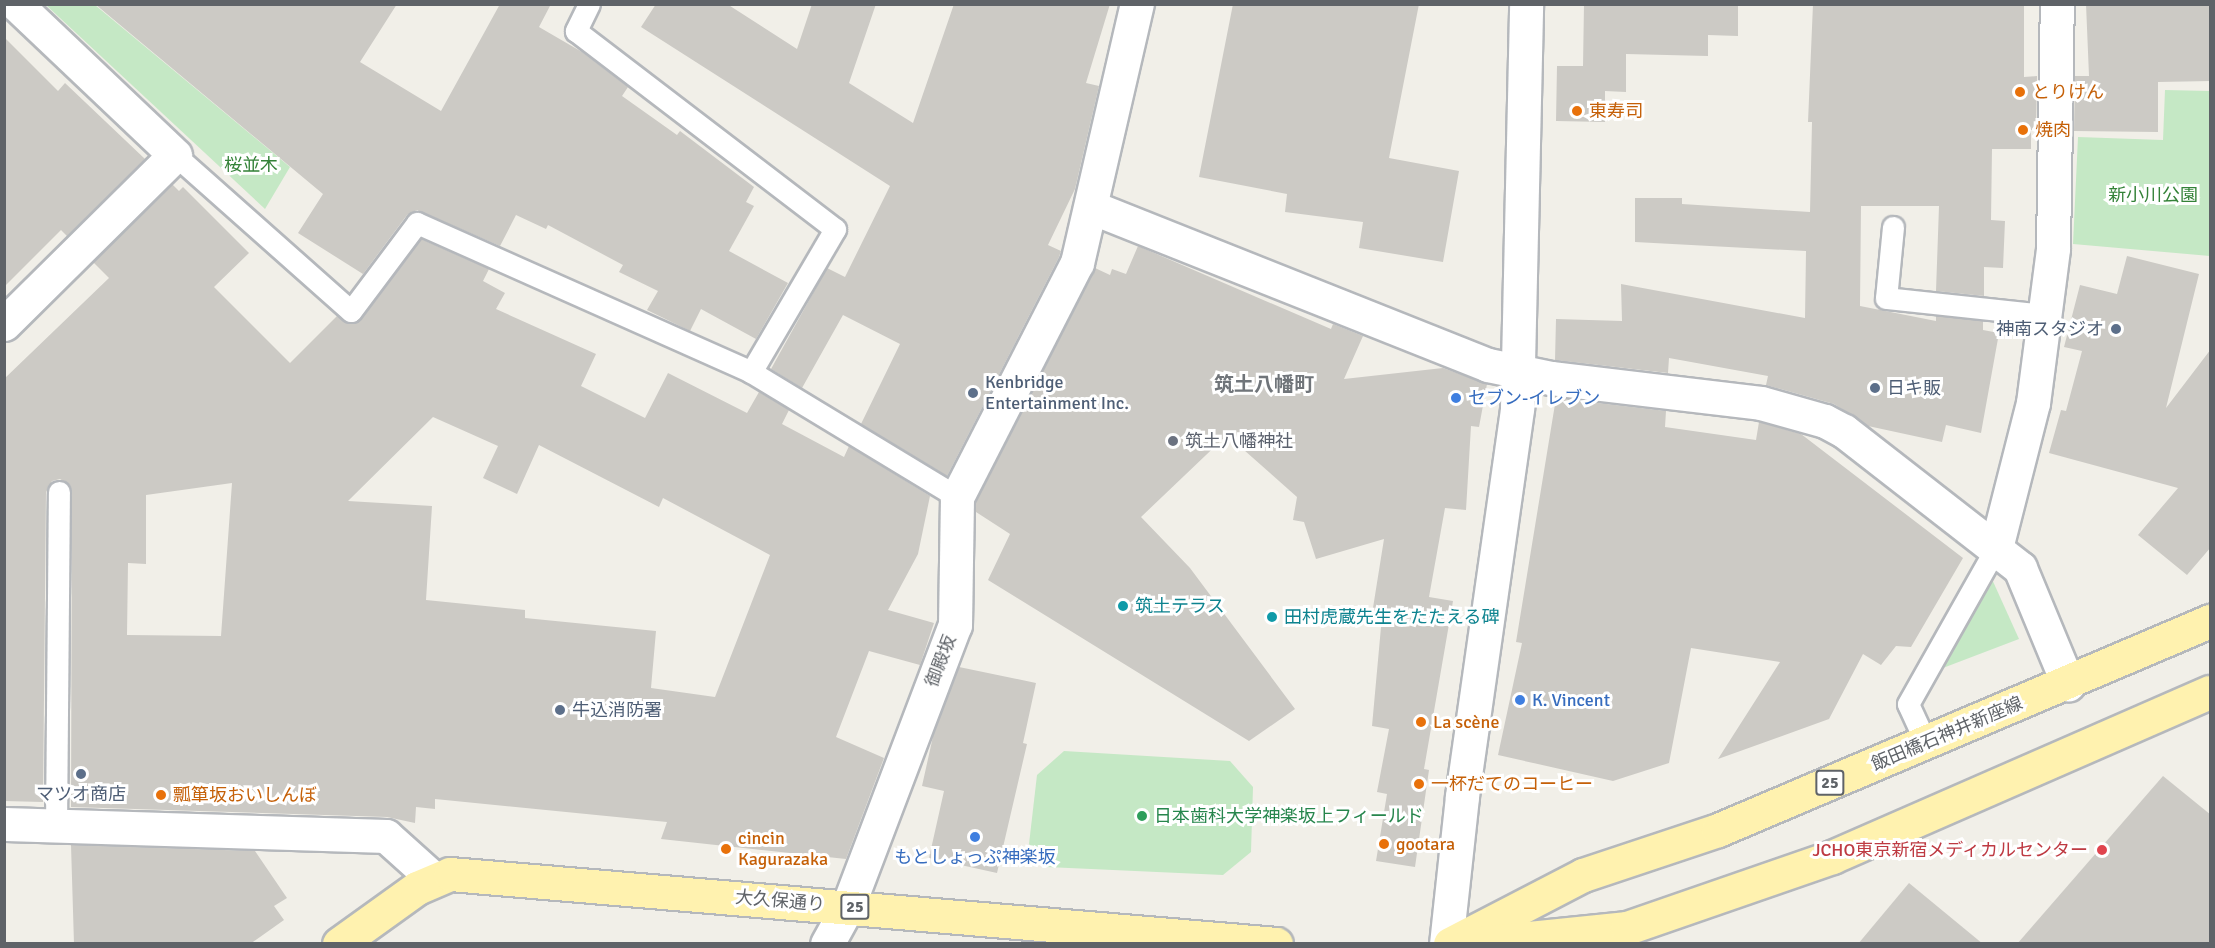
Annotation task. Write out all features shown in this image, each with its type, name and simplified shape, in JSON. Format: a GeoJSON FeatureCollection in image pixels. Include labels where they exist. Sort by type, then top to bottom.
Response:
{"type":"FeatureCollection","features":[{"type":"Feature","properties":{"kind":"main road","name":"飯田橋石神井新座線"},"geometry":{"type":"LineString","coordinates":[[1448,944],[1582,875],[1718,830],[2068,684],[2211,621]]}},
{"type":"Feature","properties":{"kind":"main road"},"geometry":{"type":"LineString","coordinates":[[1470,944],[1627,928],[1832,856],[2211,692]]}},
{"type":"Feature","properties":{"kind":"main road","name":"大久保通り"},"geometry":{"type":"LineString","coordinates":[[339,944],[434,879],[468,875],[848,906],[1036,933],[1276,944]]}},
{"type":"Feature","properties":{"kind":"street"},"geometry":{"type":"LineString","coordinates":[[4,324],[174,155],[16,4]]}},
{"type":"Feature","properties":{"kind":"street"},"geometry":{"type":"LineString","coordinates":[[957,497],[1077,263],[1137,4]]}},
{"type":"Feature","properties":{"kind":"street"},"geometry":{"type":"LineString","coordinates":[[1448,944],[1462,796],[1517,408],[1526,4]]}},
{"type":"Feature","properties":{"kind":"street"},"geometry":{"type":"LineString","coordinates":[[1996,548],[2033,403],[2053,248],[2057,4]]}},
{"type":"Feature","properties":{"kind":"street"},"geometry":{"type":"LineString","coordinates":[[1091,207],[1488,365],[1518,372],[1761,403],[1825,421],[1844,431],[2020,568],[2068,684]]}},
{"type":"Feature","properties":{"kind":"street","name":"御殿坂"},"geometry":{"type":"LineString","coordinates":[[827,944],[848,906],[955,625],[957,497]]}},
{"type":"Feature","properties":{"kind":"street"},"geometry":{"type":"LineString","coordinates":[[4,825],[386,836],[434,879]]}},
{"type":"Feature","properties":{"kind":"lane"},"geometry":{"type":"LineString","coordinates":[[589,4],[576,31],[835,229],[751,372]]}},
{"type":"Feature","properties":{"kind":"lane"},"geometry":{"type":"LineString","coordinates":[[174,155],[351,311],[417,223],[751,372],[957,497]]}},
{"type":"Feature","properties":{"kind":"lane"},"geometry":{"type":"LineString","coordinates":[[1893,227],[1886,298],[2045,315]]}},
{"type":"Feature","properties":{"kind":"lane"},"geometry":{"type":"LineString","coordinates":[[56,827],[59,492]]}},
{"type":"Feature","properties":{"kind":"lane"},"geometry":{"type":"LineString","coordinates":[[1926,744],[1908,704],[1996,548]]}},
{"type":"Feature","properties":{"kind":"green space","name":"桜並木"},"geometry":{"type":"Polygon","coordinates":[[[46,5],[95,5],[290,167],[265,209],[46,5]]]}},
{"type":"Feature","properties":{"kind":"green space","name":"新小川公園"},"geometry":{"type":"Polygon","coordinates":[[[2165,90],[2210,91],[2210,256],[2073,244],[2078,137],[2163,140],[2165,90]]]}},
{"type":"Feature","properties":{"kind":"green space"},"geometry":{"type":"Polygon","coordinates":[[[1991,577],[2019,639],[1935,671],[1991,577]]]}},
{"type":"Feature","properties":{"kind":"green space","name":"日本歯科大学神楽坂上フィールド"},"geometry":{"type":"Polygon","coordinates":[[[1064,751],[1230,761],[1253,787],[1251,852],[1223,875],[1047,867],[1029,844],[1037,775],[1064,751]]]}},
{"type":"Feature","properties":{"kind":"building"},"geometry":{"type":"Polygon","coordinates":[[[95,4],[397,4],[360,62],[441,111],[500,4],[551,4],[539,27],[582,52],[628,87],[622,96],[677,135],[680,131],[754,187],[746,202],[754,206],[729,251],[788,283],[756,339],[701,309],[690,331],[647,310],[658,291],[619,272],[623,265],[548,225],[546,229],[516,215],[500,246],[417,210],[407,215],[363,274],[298,233],[323,194],[95,4]]]}},
{"type":"Feature","properties":{"kind":"building"},"geometry":{"type":"Polygon","coordinates":[[[656,4],[727,4],[797,49],[812,4],[876,4],[849,83],[913,123],[954,4],[1110,4],[1086,83],[1099,86],[1075,189],[1048,245],[1061,251],[1059,257],[947,476],[861,424],[900,344],[843,315],[802,388],[771,369],[827,268],[845,277],[890,186],[641,27],[656,4]]]}},
{"type":"Feature","properties":{"kind":"building"},"geometry":{"type":"Polygon","coordinates":[[[1233,4],[1419,4],[1389,158],[1459,171],[1443,262],[1359,248],[1363,222],[1285,212],[1287,194],[1199,177],[1233,4]]]}},
{"type":"Feature","properties":{"kind":"building"},"geometry":{"type":"Polygon","coordinates":[[[1584,4],[1738,4],[1738,36],[1708,35],[1708,56],[1626,54],[1626,92],[1605,91],[1605,122],[1556,121],[1557,66],[1583,66],[1584,4]]]}},
{"type":"Feature","properties":{"kind":"building"},"geometry":{"type":"Polygon","coordinates":[[[1813,4],[2024,4],[2024,77],[2037,76],[2036,130],[2031,130],[2031,149],[1992,149],[1991,220],[2005,221],[2003,268],[1984,267],[1984,296],[1936,291],[1939,206],[1861,206],[1860,306],[1936,321],[1936,316],[1983,321],[1983,330],[1999,333],[1981,433],[1946,425],[1942,442],[1868,426],[1834,404],[1766,385],[1768,376],[1669,358],[1668,373],[1555,360],[1556,319],[1622,321],[1621,284],[1805,318],[1806,251],[1635,242],[1635,198],[1682,198],[1682,204],[1810,212],[1812,122],[1808,122],[1813,4]]]}},
{"type":"Feature","properties":{"kind":"building"},"geometry":{"type":"Polygon","coordinates":[[[2086,4],[2211,4],[2211,81],[2158,82],[2158,132],[2074,131],[2075,76],[2089,76],[2086,4]]]}},
{"type":"Feature","properties":{"kind":"building"},"geometry":{"type":"Polygon","coordinates":[[[4,37],[58,91],[65,83],[145,159],[67,236],[61,230],[4,287],[4,37]]]}},
{"type":"Feature","properties":{"kind":"building"},"geometry":{"type":"Polygon","coordinates":[[[172,184],[179,191],[183,187],[249,253],[214,287],[290,363],[337,316],[349,324],[361,319],[421,239],[489,269],[483,281],[505,293],[496,309],[596,354],[581,386],[645,418],[668,373],[747,413],[759,392],[789,410],[782,424],[844,457],[849,446],[930,496],[918,554],[888,610],[934,623],[920,665],[869,651],[836,737],[884,758],[846,859],[661,839],[667,822],[435,799],[435,809],[416,807],[415,823],[387,817],[71,807],[72,492],[70,485],[60,479],[52,481],[46,492],[43,802],[4,801],[4,379],[109,278],[93,262],[172,184]],[[433,417],[348,501],[432,506],[426,600],[525,610],[525,618],[656,631],[651,688],[715,697],[770,555],[663,498],[659,507],[539,445],[517,494],[483,478],[498,446],[433,417]],[[232,483],[146,495],[146,564],[128,563],[127,635],[221,636],[232,483]]]}},
{"type":"Feature","properties":{"kind":"building"},"geometry":{"type":"Polygon","coordinates":[[[1138,246],[1331,329],[1333,324],[1363,336],[1344,379],[1443,368],[1487,384],[1479,427],[1471,426],[1466,510],[1445,508],[1429,597],[1453,601],[1424,769],[1429,770],[1415,867],[1376,861],[1387,794],[1377,792],[1389,729],[1372,726],[1382,616],[1372,614],[1384,539],[1316,559],[1304,522],[1293,520],[1297,497],[1227,435],[1141,517],[1190,568],[1295,709],[1249,741],[988,580],[1010,534],[976,512],[976,502],[1095,268],[1110,275],[1112,269],[1126,274],[1138,246]]]}},
{"type":"Feature","properties":{"kind":"building"},"geometry":{"type":"Polygon","coordinates":[[[2127,256],[2199,274],[2166,408],[2211,349],[2211,547],[2187,575],[2138,535],[2178,488],[2049,453],[2061,410],[2066,411],[2082,351],[2064,347],[2080,285],[2117,294],[2127,256]]]}},
{"type":"Feature","properties":{"kind":"building"},"geometry":{"type":"Polygon","coordinates":[[[1556,398],[1666,411],[1665,427],[1756,440],[1759,422],[1801,434],[1963,558],[1911,647],[1896,646],[1881,665],[1863,654],[1829,719],[1718,759],[1780,662],[1691,648],[1669,763],[1613,781],[1498,755],[1522,643],[1516,642],[1556,398]]]}},
{"type":"Feature","properties":{"kind":"building"},"geometry":{"type":"Polygon","coordinates":[[[959,667],[1036,683],[1023,743],[1027,744],[997,873],[929,858],[944,791],[922,786],[934,732],[959,667]]]}},
{"type":"Feature","properties":{"kind":"building"},"geometry":{"type":"Polygon","coordinates":[[[2163,776],[2211,815],[2211,944],[2017,944],[2163,776]]]}},
{"type":"Feature","properties":{"kind":"building"},"geometry":{"type":"Polygon","coordinates":[[[71,845],[255,851],[287,898],[274,906],[284,920],[250,944],[74,944],[71,845]]]}},
{"type":"Feature","properties":{"kind":"building"},"geometry":{"type":"Polygon","coordinates":[[[1909,883],[1983,944],[1858,944],[1909,883]]]}},
{"type":"Feature","properties":{"kind":"place","name":"とりけん"},"geometry":{"type":"Point","coordinates":[2020,92]}},
{"type":"Feature","properties":{"kind":"place","name":"東寿司"},"geometry":{"type":"Point","coordinates":[1577,111]}},
{"type":"Feature","properties":{"kind":"place","name":"焼肉"},"geometry":{"type":"Point","coordinates":[2023,130]}},
{"type":"Feature","properties":{"kind":"place","name":"神南スタジオ"},"geometry":{"type":"Point","coordinates":[2116,329]}},
{"type":"Feature","properties":{"kind":"place","name":"日キ販"},"geometry":{"type":"Point","coordinates":[1875,388]}},
{"type":"Feature","properties":{"kind":"place","name":"Kenbridge Entertainment Inc."},"geometry":{"type":"Point","coordinates":[973,393]}},
{"type":"Feature","properties":{"kind":"place","name":"セブン-イレブン"},"geometry":{"type":"Point","coordinates":[1456,398]}},
{"type":"Feature","properties":{"kind":"place","name":"筑土八幡神社"},"geometry":{"type":"Point","coordinates":[1173,441]}},
{"type":"Feature","properties":{"kind":"place","name":"筑土テラス"},"geometry":{"type":"Point","coordinates":[1123,606]}},
{"type":"Feature","properties":{"kind":"place","name":"田村虎蔵先生をたたえる碑"},"geometry":{"type":"Point","coordinates":[1272,617]}},
{"type":"Feature","properties":{"kind":"place","name":"K. Vincent"},"geometry":{"type":"Point","coordinates":[1520,700]}},
{"type":"Feature","properties":{"kind":"place","name":"牛込消防署"},"geometry":{"type":"Point","coordinates":[560,710]}},
{"type":"Feature","properties":{"kind":"place","name":"La scène"},"geometry":{"type":"Point","coordinates":[1421,722]}},
{"type":"Feature","properties":{"kind":"place","name":"マツオ商店"},"geometry":{"type":"Point","coordinates":[81,774]}},
{"type":"Feature","properties":{"kind":"place","name":"一杯だてのコーヒー"},"geometry":{"type":"Point","coordinates":[1419,784]}},
{"type":"Feature","properties":{"kind":"place","name":"瓢箪坂おいしんぼ"},"geometry":{"type":"Point","coordinates":[161,795]}},
{"type":"Feature","properties":{"kind":"place","name":"日本歯科大学神楽坂上フィールド"},"geometry":{"type":"Point","coordinates":[1142,816]}},
{"type":"Feature","properties":{"kind":"place","name":"もとしょっぷ神楽坂"},"geometry":{"type":"Point","coordinates":[975,837]}},
{"type":"Feature","properties":{"kind":"place","name":"gootara"},"geometry":{"type":"Point","coordinates":[1384,844]}},
{"type":"Feature","properties":{"kind":"place","name":"cincin Kagurazaka"},"geometry":{"type":"Point","coordinates":[726,849]}},
{"type":"Feature","properties":{"kind":"place","name":"JCHO東京新宿メディカルセンター"},"geometry":{"type":"Point","coordinates":[2102,850]}},
{"type":"Feature","properties":{"kind":"district","name":"筑土八幡町"},"geometry":{"type":"Point","coordinates":[1264,384]}}]}
